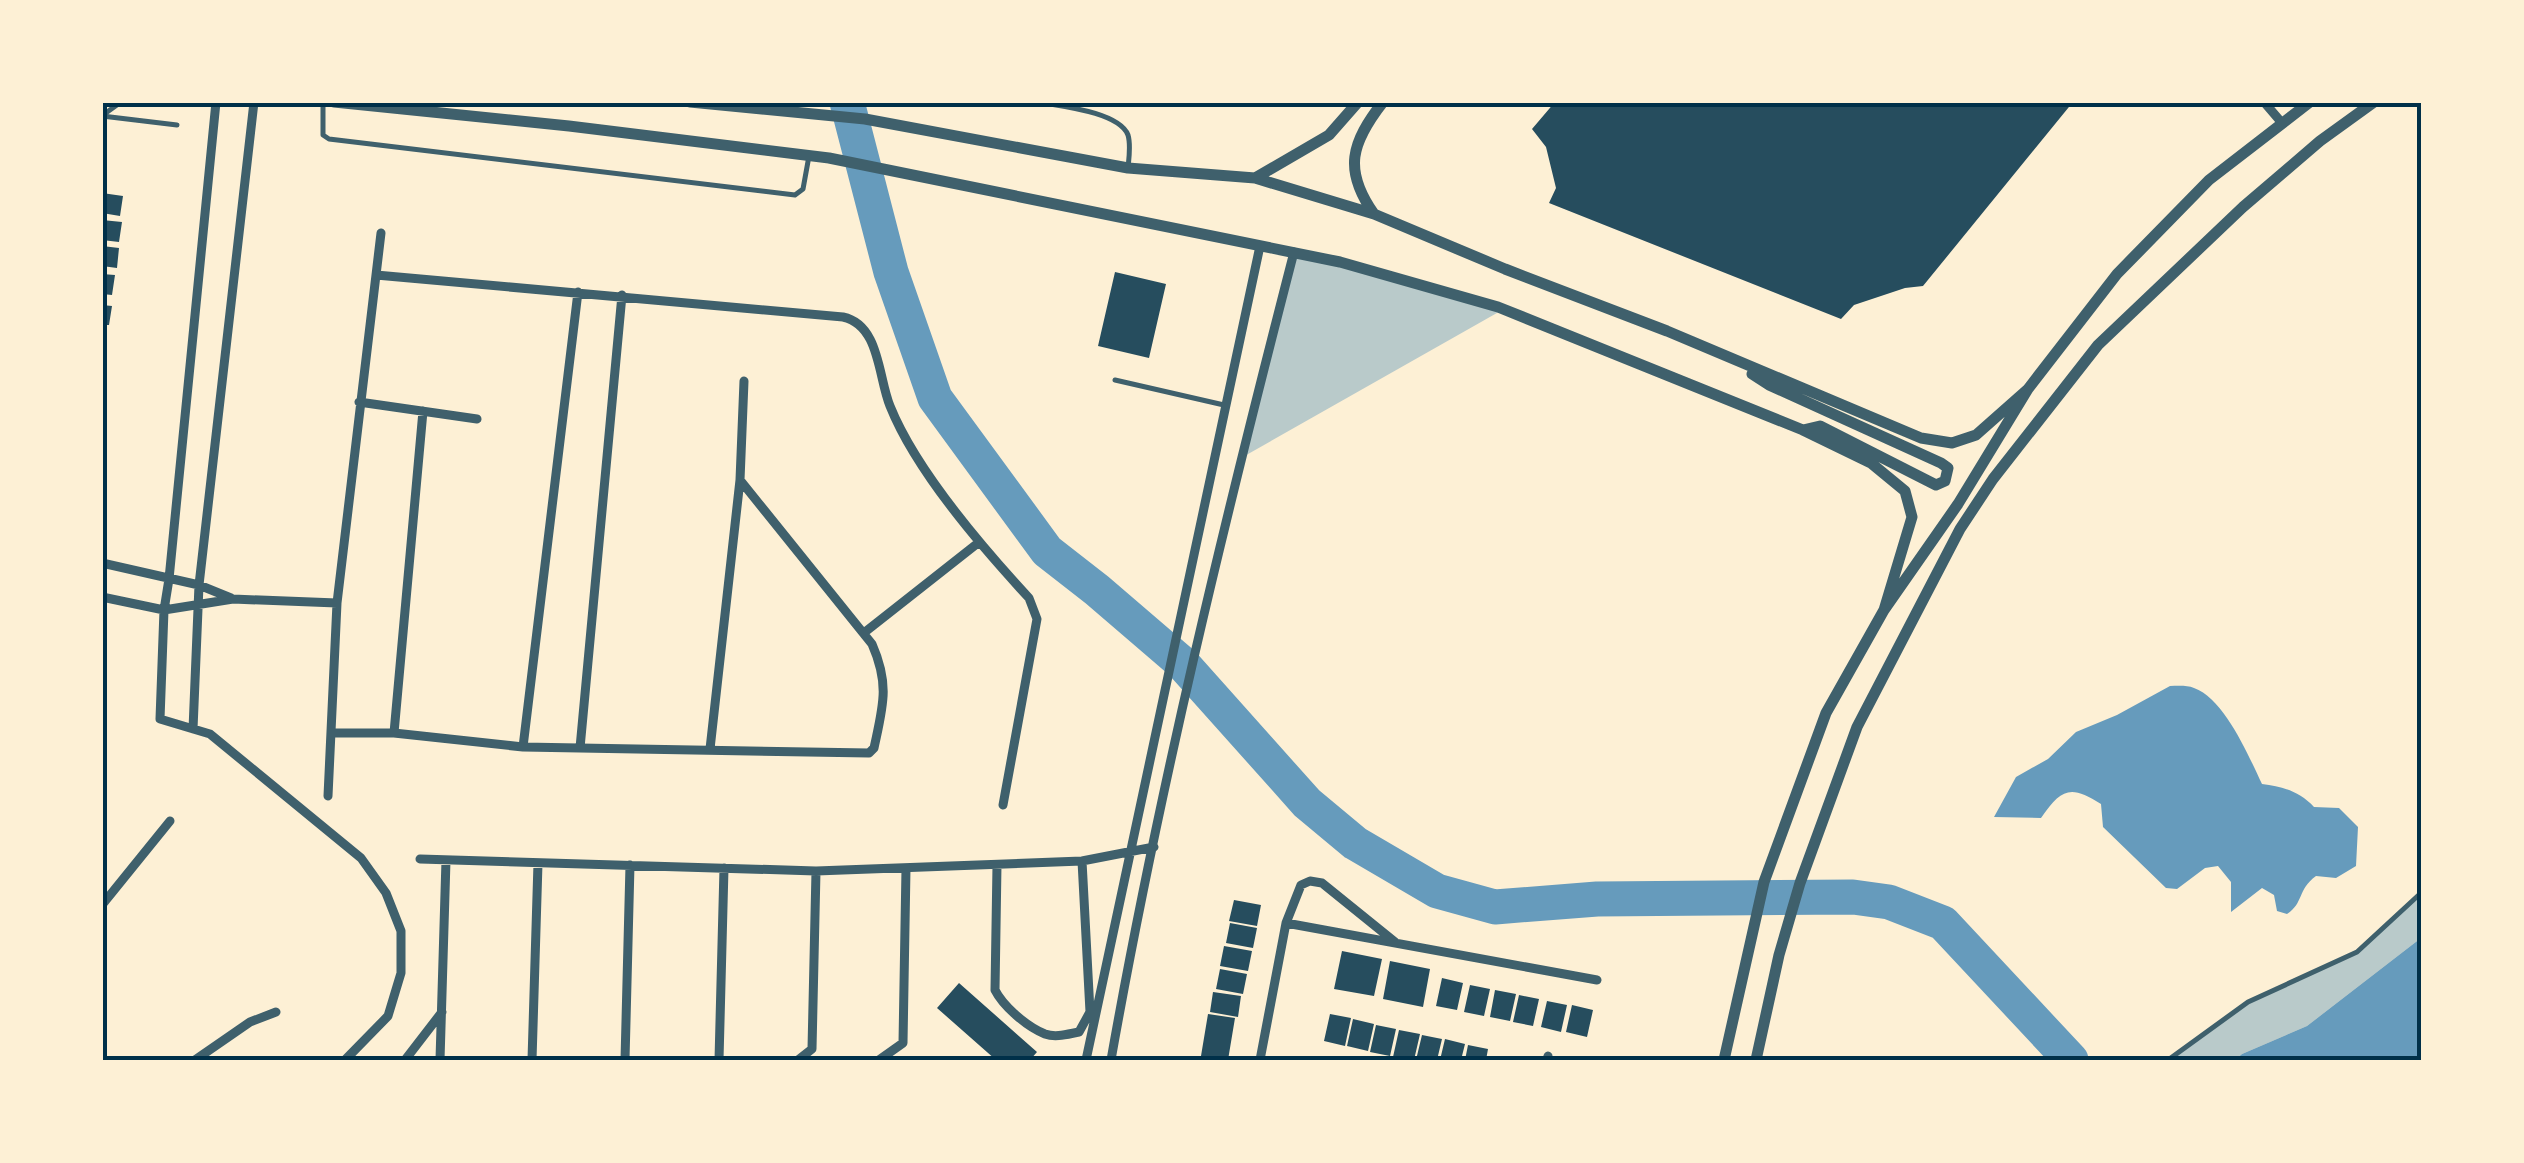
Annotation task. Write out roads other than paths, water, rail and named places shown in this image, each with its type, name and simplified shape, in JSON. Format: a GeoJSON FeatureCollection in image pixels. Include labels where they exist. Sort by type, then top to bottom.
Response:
{"type":"FeatureCollection","features":[{"type":"Feature","properties":{"kind":"street"},"geometry":{"type":"LineString","coordinates":[[216,102],[164,610],[160,719],[210,734],[361,858],[386,893],[401,931],[401,973],[388,1016],[345,1060]]}},
{"type":"Feature","properties":{"kind":"street"},"geometry":{"type":"LineString","coordinates":[[194,730],[199,584],[254,102]]}},
{"type":"Feature","properties":{"kind":"street"},"geometry":{"type":"LineString","coordinates":[[334,102],[829,158],[1340,262],[1498,307],[1803,430],[1871,462],[1904,491],[1912,517],[1884,610]]}},
{"type":"Feature","properties":{"kind":"street"},"geometry":{"type":"LineString","coordinates":[[690,102],[865,118],[1128,168],[1254,178],[1374,214],[1921,438],[1952,443],[1976,436],[2028,389]]}},
{"type":"Feature","properties":{"kind":"street"},"geometry":{"type":"LineString","coordinates":[[1254,178],[1328,135],[1358,102]]}},
{"type":"Feature","properties":{"kind":"street"},"geometry":{"type":"LineString","coordinates":[[1374,214],[1359,194],[1354,152],[1383,102]]}},
{"type":"Feature","properties":{"kind":"street"},"geometry":{"type":"LineString","coordinates":[[2264,102],[2282,123]]}},
{"type":"Feature","properties":{"kind":"street"},"geometry":{"type":"LineString","coordinates":[[1756,1060],[1779,955],[1800,884],[1857,728],[1960,530],[1993,479],[2098,345],[2243,207],[2320,140],[2374,102]]}},
{"type":"Feature","properties":{"kind":"street"},"geometry":{"type":"LineString","coordinates":[[1724,1060],[1764,882],[1826,714],[1884,610],[1958,504],[2028,389],[2117,274],[2210,180],[2303,104]]}},
{"type":"Feature","properties":{"kind":"street"},"geometry":{"type":"LineString","coordinates":[[328,796],[337,603],[381,233]]}},
{"type":"Feature","properties":{"kind":"street"},"geometry":{"type":"LineString","coordinates":[[1086,1060],[1260,246]]}},
{"type":"Feature","properties":{"kind":"street"},"geometry":{"type":"LineString","coordinates":[[1111,1060],[1198,642],[1294,252]]}},
{"type":"Feature","properties":{"kind":"street"},"geometry":{"type":"LineString","coordinates":[[376,275],[843,317],[860,324],[871,339],[892,411],[912,448],[978,543],[1029,598],[1037,619],[1003,805]]}},
{"type":"Feature","properties":{"kind":"street"},"geometry":{"type":"LineString","coordinates":[[523,747],[578,292]]}},
{"type":"Feature","properties":{"kind":"street"},"geometry":{"type":"LineString","coordinates":[[580,748],[622,296]]}},
{"type":"Feature","properties":{"kind":"street"},"geometry":{"type":"LineString","coordinates":[[1723,356],[1770,385],[1941,463],[1948,468],[1946,481],[1936,485],[1820,426],[1803,430]]}},
{"type":"Feature","properties":{"kind":"street"},"geometry":{"type":"LineString","coordinates":[[710,749],[740,480],[744,381]]}},
{"type":"Feature","properties":{"kind":"street"},"geometry":{"type":"LineString","coordinates":[[358,402],[477,420]]}},
{"type":"Feature","properties":{"kind":"street"},"geometry":{"type":"LineString","coordinates":[[394,733],[423,412]]}},
{"type":"Feature","properties":{"kind":"street"},"geometry":{"type":"LineString","coordinates":[[331,733],[394,733],[523,747],[868,753],[874,748],[885,694],[884,671],[865,632],[740,480]]}},
{"type":"Feature","properties":{"kind":"street"},"geometry":{"type":"LineString","coordinates":[[865,632],[978,543]]}},
{"type":"Feature","properties":{"kind":"street"},"geometry":{"type":"LineString","coordinates":[[102,563],[199,584],[233,599]]}},
{"type":"Feature","properties":{"kind":"street"},"geometry":{"type":"LineString","coordinates":[[102,597],[164,610],[233,599],[337,603]]}},
{"type":"Feature","properties":{"kind":"street"},"geometry":{"type":"LineString","coordinates":[[102,905],[170,821]]}},
{"type":"Feature","properties":{"kind":"street"},"geometry":{"type":"LineString","coordinates":[[420,859],[816,870],[1082,861],[1154,848]]}},
{"type":"Feature","properties":{"kind":"street"},"geometry":{"type":"LineString","coordinates":[[440,1060],[446,860]]}},
{"type":"Feature","properties":{"kind":"street"},"geometry":{"type":"LineString","coordinates":[[997,865],[995,990],[1002,1002],[1046,1034],[1062,1036],[1079,1032],[1090,1012],[1082,861]]}},
{"type":"Feature","properties":{"kind":"street"},"geometry":{"type":"LineString","coordinates":[[532,1060],[538,862]]}},
{"type":"Feature","properties":{"kind":"street"},"geometry":{"type":"LineString","coordinates":[[624,1060],[630,865]]}},
{"type":"Feature","properties":{"kind":"street"},"geometry":{"type":"LineString","coordinates":[[719,1060],[724,868]]}},
{"type":"Feature","properties":{"kind":"street"},"geometry":{"type":"LineString","coordinates":[[879,1060],[903,1042],[906,868]]}},
{"type":"Feature","properties":{"kind":"street"},"geometry":{"type":"LineString","coordinates":[[798,1060],[812,1048],[816,870]]}},
{"type":"Feature","properties":{"kind":"street"},"geometry":{"type":"LineString","coordinates":[[1262,1060],[1286,923],[1296,892],[1310,880],[1334,890],[1396,942]]}},
{"type":"Feature","properties":{"kind":"street"},"geometry":{"type":"LineString","coordinates":[[1286,923],[1598,980]]}},
{"type":"Feature","properties":{"kind":"street"},"geometry":{"type":"LineString","coordinates":[[195,1060],[250,1022],[276,1012]]}},
{"type":"Feature","properties":{"kind":"street"},"geometry":{"type":"LineString","coordinates":[[405,1060],[442,1012]]}},
{"type":"Feature","properties":{"kind":"lane"},"geometry":{"type":"LineString","coordinates":[[102,116],[121,102]]}},
{"type":"Feature","properties":{"kind":"lane"},"geometry":{"type":"LineString","coordinates":[[322,102],[323,136],[328,138],[795,194],[803,189],[809,156]]}},
{"type":"Feature","properties":{"kind":"lane"},"geometry":{"type":"LineString","coordinates":[[1038,102],[1066,106],[1125,129],[1130,140],[1128,168]]}},
{"type":"Feature","properties":{"kind":"lane"},"geometry":{"type":"LineString","coordinates":[[102,116],[176,125]]}},
{"type":"Feature","properties":{"kind":"lane"},"geometry":{"type":"LineString","coordinates":[[1115,380],[1226,405]]}},
{"type":"Feature","properties":{"kind":"lane"},"geometry":{"type":"LineString","coordinates":[[2168,1060],[2248,1002],[2358,952],[2422,892]]}},
{"type":"Feature","properties":{"kind":"water"},"geometry":{"type":"Polygon","coordinates":[[[2170,686],[2194,688],[2216,704],[2235,730],[2262,784],[2290,791],[2314,807],[2339,808],[2358,827],[2356,866],[2336,878],[2316,876],[2287,914],[2277,911],[2274,895],[2262,888],[2231,912],[2231,882],[2218,866],[2205,868],[2177,889],[2166,888],[2103,827],[2101,804],[2081,794],[2061,796],[2041,818],[1994,817],[2016,777],[2048,759],[2076,732],[2170,686]]]}},
{"type":"Feature","properties":{"kind":"water"},"geometry":{"type":"Polygon","coordinates":[[[2421,938],[2421,1060],[2235,1060],[2307,1026],[2421,938]]]}},
{"type":"Feature","properties":{"kind":"waterway"},"geometry":{"type":"LineString","coordinates":[[847,102],[891,272],[935,398],[1047,551],[1182,663],[1307,803],[1355,843],[1437,891],[1495,907],[1597,899],[1853,897],[1889,902],[1943,923],[2071,1060]]}}]}
